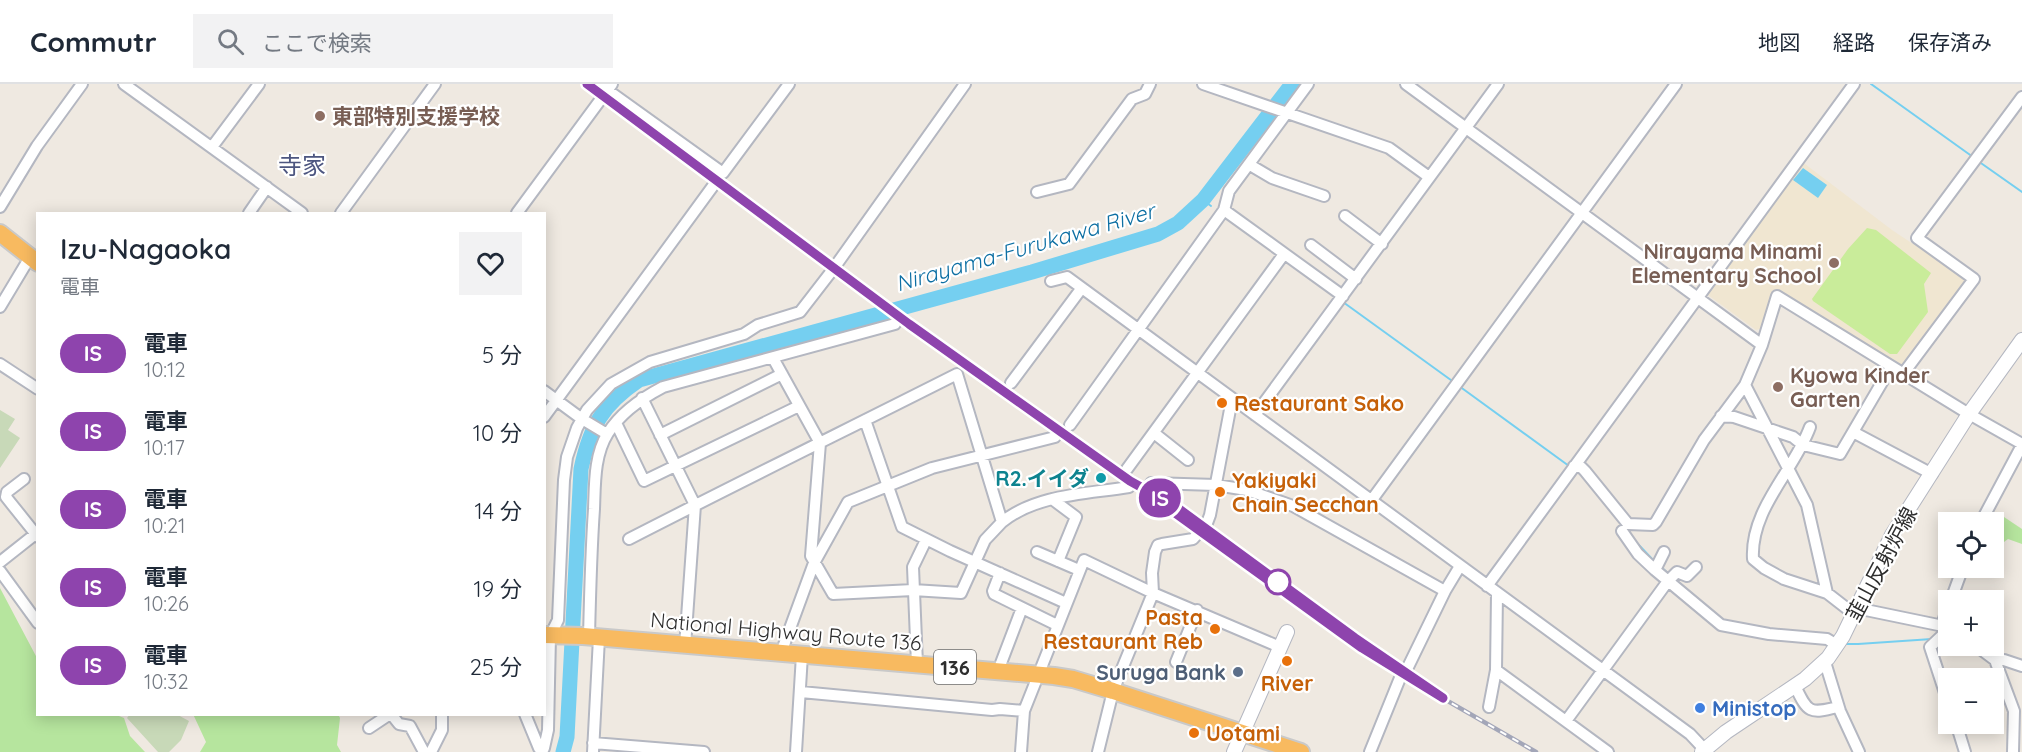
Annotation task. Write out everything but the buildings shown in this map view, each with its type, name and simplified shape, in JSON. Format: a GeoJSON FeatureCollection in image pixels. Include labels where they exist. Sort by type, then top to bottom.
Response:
{"type":"FeatureCollection","features":[{"type":"Feature","properties":{"kind":"highway"},"geometry":{"type":"LineString","coordinates":[[0,233],[34,260]]}},
{"type":"Feature","properties":{"kind":"highway","name":"National Highway Route 136"},"geometry":{"type":"LineString","coordinates":[[552,636],[590,637],[1037,674],[1073,679],[1301,752]]}},
{"type":"Feature","properties":{"kind":"main road","name":"韮山反射炉線"},"geometry":{"type":"LineString","coordinates":[[1703,751],[1825,662],[1855,611],[1892,535],[1969,414],[2022,340]]}},
{"type":"Feature","properties":{"kind":"main road"},"geometry":{"type":"LineString","coordinates":[[1234,752],[1287,632]]}},
{"type":"Feature","properties":{"kind":"street"},"geometry":{"type":"LineString","coordinates":[[0,207],[37,146],[82,84]]}},
{"type":"Feature","properties":{"kind":"street"},"geometry":{"type":"LineString","coordinates":[[124,84],[301,212]]}},
{"type":"Feature","properties":{"kind":"street"},"geometry":{"type":"LineString","coordinates":[[212,147],[259,84]]}},
{"type":"Feature","properties":{"kind":"street"},"geometry":{"type":"LineString","coordinates":[[342,212],[435,84]]}},
{"type":"Feature","properties":{"kind":"street"},"geometry":{"type":"LineString","coordinates":[[518,212],[606,86],[723,173],[789,84]]}},
{"type":"Feature","properties":{"kind":"street"},"geometry":{"type":"LineString","coordinates":[[542,749],[548,730],[547,703],[552,636],[558,620],[564,480],[567,457],[583,419],[595,401],[611,384],[629,372],[650,362],[744,334],[758,326],[800,312],[965,84]]}},
{"type":"Feature","properties":{"kind":"street"},"geometry":{"type":"LineString","coordinates":[[1037,192],[1069,184],[1132,99],[1145,94],[1150,84]]}},
{"type":"Feature","properties":{"kind":"street"},"geometry":{"type":"LineString","coordinates":[[1203,84],[1389,148],[1429,177]]}},
{"type":"Feature","properties":{"kind":"street"},"geometry":{"type":"LineString","coordinates":[[1070,425],[1224,210],[1229,191],[1250,165],[1285,112],[1308,84]]}},
{"type":"Feature","properties":{"kind":"street"},"geometry":{"type":"LineString","coordinates":[[1406,84],[1762,345]]}},
{"type":"Feature","properties":{"kind":"street"},"geometry":{"type":"LineString","coordinates":[[1255,416],[1498,84]]}},
{"type":"Feature","properties":{"kind":"street"},"geometry":{"type":"LineString","coordinates":[[1371,501],[1676,84]]}},
{"type":"Feature","properties":{"kind":"street"},"geometry":{"type":"LineString","coordinates":[[1487,586],[1854,84]]}},
{"type":"Feature","properties":{"kind":"street"},"geometry":{"type":"LineString","coordinates":[[1903,374],[1974,279],[1917,238],[2022,96]]}},
{"type":"Feature","properties":{"kind":"street"},"geometry":{"type":"LineString","coordinates":[[1250,165],[1272,178],[1324,196]]}},
{"type":"Feature","properties":{"kind":"street"},"geometry":{"type":"LineString","coordinates":[[546,414],[712,186]]}},
{"type":"Feature","properties":{"kind":"street"},"geometry":{"type":"LineString","coordinates":[[250,212],[267,187]]}},
{"type":"Feature","properties":{"kind":"street"},"geometry":{"type":"LineString","coordinates":[[1224,210],[1343,296]]}},
{"type":"Feature","properties":{"kind":"street"},"geometry":{"type":"LineString","coordinates":[[1345,216],[1382,244]]}},
{"type":"Feature","properties":{"kind":"street"},"geometry":{"type":"LineString","coordinates":[[1311,245],[1356,279]]}},
{"type":"Feature","properties":{"kind":"street"},"geometry":{"type":"LineString","coordinates":[[1127,469],[1284,254]]}},
{"type":"Feature","properties":{"kind":"street"},"geometry":{"type":"LineString","coordinates":[[0,307],[34,260]]}},
{"type":"Feature","properties":{"kind":"street"},"geometry":{"type":"LineString","coordinates":[[1051,282],[1067,277],[1603,670],[1690,735],[1703,751]]}},
{"type":"Feature","properties":{"kind":"street"},"geometry":{"type":"LineString","coordinates":[[1011,383],[1081,289]]}},
{"type":"Feature","properties":{"kind":"street"},"geometry":{"type":"LineString","coordinates":[[1573,468],[1581,467],[1585,471],[1628,524],[1653,525],[1664,511],[1704,440],[1744,385],[1762,345],[1777,296],[2022,445],[1986,512]]}},
{"type":"Feature","properties":{"kind":"street"},"geometry":{"type":"LineString","coordinates":[[704,752],[593,747],[590,637],[591,545],[596,472],[606,433],[642,398],[663,387],[894,324]]}},
{"type":"Feature","properties":{"kind":"street"},"geometry":{"type":"LineString","coordinates":[[773,358],[820,443],[811,556],[834,595],[913,590],[961,593],[987,536],[1002,522],[1021,510],[1052,499],[1129,487]]}},
{"type":"Feature","properties":{"kind":"street"},"geometry":{"type":"LineString","coordinates":[[0,364],[36,388]]}},
{"type":"Feature","properties":{"kind":"street"},"geometry":{"type":"LineString","coordinates":[[1721,416],[1734,417],[1793,437],[1803,445],[1840,454],[1891,367]]}},
{"type":"Feature","properties":{"kind":"street"},"geometry":{"type":"LineString","coordinates":[[660,435],[782,374]]}},
{"type":"Feature","properties":{"kind":"street"},"geometry":{"type":"LineString","coordinates":[[629,539],[957,374],[1002,522]]}},
{"type":"Feature","properties":{"kind":"street"},"geometry":{"type":"LineString","coordinates":[[1744,385],[1808,504],[1827,593]]}},
{"type":"Feature","properties":{"kind":"street"},"geometry":{"type":"LineString","coordinates":[[546,392],[606,433]]}},
{"type":"Feature","properties":{"kind":"street"},"geometry":{"type":"LineString","coordinates":[[642,398],[695,505],[685,646]]}},
{"type":"Feature","properties":{"kind":"street"},"geometry":{"type":"LineString","coordinates":[[1098,752],[1113,691],[1153,593],[1152,573],[1158,545],[1193,539],[1210,515],[1232,399]]}},
{"type":"Feature","properties":{"kind":"street"},"geometry":{"type":"LineString","coordinates":[[616,423],[644,481],[799,406]]}},
{"type":"Feature","properties":{"kind":"street"},"geometry":{"type":"LineString","coordinates":[[865,420],[902,527],[1066,603]]}},
{"type":"Feature","properties":{"kind":"street"},"geometry":{"type":"LineString","coordinates":[[1810,427],[1803,445],[1768,503],[1755,532],[1753,559],[1782,578],[1827,593],[1855,611],[1938,627]]}},
{"type":"Feature","properties":{"kind":"street"},"geometry":{"type":"LineString","coordinates":[[1853,432],[1932,474]]}},
{"type":"Feature","properties":{"kind":"street"},"geometry":{"type":"LineString","coordinates":[[1154,433],[1188,460]]}},
{"type":"Feature","properties":{"kind":"street"},"geometry":{"type":"LineString","coordinates":[[781,653],[814,563],[848,502],[932,468],[1055,437]]}},
{"type":"Feature","properties":{"kind":"street"},"geometry":{"type":"LineString","coordinates":[[24,479],[7,492],[6,497],[36,533]]}},
{"type":"Feature","properties":{"kind":"street"},"geometry":{"type":"LineString","coordinates":[[1151,483],[1216,485],[1247,490],[1293,506],[1445,591]]}},
{"type":"Feature","properties":{"kind":"street"},"geometry":{"type":"LineString","coordinates":[[1052,499],[1076,517],[1058,561]]}},
{"type":"Feature","properties":{"kind":"street"},"geometry":{"type":"LineString","coordinates":[[1622,531],[1638,554],[1658,563],[1670,579],[1723,626],[1769,634],[1827,639],[1837,645]]}},
{"type":"Feature","properties":{"kind":"street"},"geometry":{"type":"LineString","coordinates":[[0,562],[36,535]]}},
{"type":"Feature","properties":{"kind":"street"},"geometry":{"type":"LineString","coordinates":[[917,664],[913,564],[926,540]]}},
{"type":"Feature","properties":{"kind":"street"},"geometry":{"type":"LineString","coordinates":[[1037,552],[1079,570]]}},
{"type":"Feature","properties":{"kind":"street"},"geometry":{"type":"LineString","coordinates":[[1021,752],[1024,711],[1084,560],[1153,593],[1280,647]]}},
{"type":"Feature","properties":{"kind":"street"},"geometry":{"type":"LineString","coordinates":[[1408,667],[1445,591],[1460,566]]}},
{"type":"Feature","properties":{"kind":"street"},"geometry":{"type":"LineString","coordinates":[[1566,721],[1670,579],[1677,572],[1687,576],[1696,567]]}},
{"type":"Feature","properties":{"kind":"street"},"geometry":{"type":"LineString","coordinates":[[0,571],[36,620]]}},
{"type":"Feature","properties":{"kind":"street"},"geometry":{"type":"LineString","coordinates":[[1000,573],[994,593],[1057,625]]}},
{"type":"Feature","properties":{"kind":"street"},"geometry":{"type":"LineString","coordinates":[[1489,707],[1496,670],[1497,594]]}},
{"type":"Feature","properties":{"kind":"street"},"geometry":{"type":"LineString","coordinates":[[998,671],[1022,608]]}},
{"type":"Feature","properties":{"kind":"street"},"geometry":{"type":"LineString","coordinates":[[1176,662],[1197,610]]}},
{"type":"Feature","properties":{"kind":"street"},"geometry":{"type":"LineString","coordinates":[[1938,638],[1930,647],[1938,671]]}},
{"type":"Feature","properties":{"kind":"street"},"geometry":{"type":"LineString","coordinates":[[796,752],[802,655]]}},
{"type":"Feature","properties":{"kind":"street"},"geometry":{"type":"LineString","coordinates":[[1990,656],[1995,660],[2022,666]]}},
{"type":"Feature","properties":{"kind":"street"},"geometry":{"type":"LineString","coordinates":[[1995,660],[2018,715],[2013,752]]}},
{"type":"Feature","properties":{"kind":"street"},"geometry":{"type":"LineString","coordinates":[[1825,662],[1838,707],[1859,752]]}},
{"type":"Feature","properties":{"kind":"street"},"geometry":{"type":"LineString","coordinates":[[1496,670],[1608,752]]}},
{"type":"Feature","properties":{"kind":"street"},"geometry":{"type":"LineString","coordinates":[[1370,752],[1401,678]]}},
{"type":"Feature","properties":{"kind":"street"},"geometry":{"type":"LineString","coordinates":[[1795,686],[1804,704],[1811,711],[1817,712],[1838,707]]}},
{"type":"Feature","properties":{"kind":"street"},"geometry":{"type":"LineString","coordinates":[[801,692],[1024,711]]}},
{"type":"Feature","properties":{"kind":"street"},"geometry":{"type":"LineString","coordinates":[[369,728],[388,716]]}},
{"type":"Feature","properties":{"kind":"street"},"geometry":{"type":"LineString","coordinates":[[393,716],[399,724],[410,726],[424,752]]}},
{"type":"Feature","properties":{"kind":"street"},"geometry":{"type":"LineString","coordinates":[[431,752],[442,730],[442,716]]}},
{"type":"Feature","properties":{"kind":"street"},"geometry":{"type":"LineString","coordinates":[[526,716],[542,749]]}},
{"type":"Feature","properties":{"kind":"street"},"geometry":{"type":"LineString","coordinates":[[1959,734],[1965,752]]}},
{"type":"Feature","properties":{"kind":"street"},"geometry":{"type":"LineString","coordinates":[[527,752],[542,749]]}},
{"type":"Feature","properties":{"kind":"shaded area","name":"Nirayama Minami Elementary School"},"geometry":{"type":"Polygon","coordinates":[[[1801,161],[1892,230],[1969,281],[1903,370],[1774,292],[1760,329],[1756,330],[1708,295],[1706,290],[1801,161]]]}},
{"type":"Feature","properties":{"kind":"green space"},"geometry":{"type":"Polygon","coordinates":[[[1867,228],[1876,230],[1931,273],[1924,284],[1928,312],[1897,354],[1890,354],[1812,299],[1848,249],[1867,228]]]}},
{"type":"Feature","properties":{"kind":"green space"},"geometry":{"type":"Polygon","coordinates":[[[0,410],[15,419],[8,430],[20,438],[0,468],[0,410]]]}},
{"type":"Feature","properties":{"kind":"green space"},"geometry":{"type":"Polygon","coordinates":[[[2004,517],[2022,529],[2022,544],[2008,539],[2004,542],[2004,517]]]}},
{"type":"Feature","properties":{"kind":"green space"},"geometry":{"type":"Polygon","coordinates":[[[0,588],[36,656],[36,716],[119,716],[124,718],[130,736],[145,752],[0,752],[0,588]]]}},
{"type":"Feature","properties":{"kind":"green space"},"geometry":{"type":"Polygon","coordinates":[[[128,716],[180,716],[189,721],[181,740],[169,752],[158,752],[127,718],[128,716]]]}},
{"type":"Feature","properties":{"kind":"green space"},"geometry":{"type":"Polygon","coordinates":[[[194,716],[339,716],[340,718],[337,745],[341,752],[200,752],[206,742],[194,716]]]}},
{"type":"Feature","properties":{"kind":"water"},"geometry":{"type":"Polygon","coordinates":[[[1803,168],[1827,185],[1818,198],[1793,180],[1803,168]]]}},
{"type":"Feature","properties":{"kind":"waterway","name":"Nirayama-Furukawa River"},"geometry":{"type":"LineString","coordinates":[[563,752],[567,737],[581,469],[589,441],[600,418],[626,389],[639,380],[1032,272],[1158,234],[1178,223],[1203,200],[1292,84]]}},
{"type":"Feature","properties":{"kind":"waterway"},"geometry":{"type":"LineString","coordinates":[[1871,84],[1973,157]]}},
{"type":"Feature","properties":{"kind":"waterway"},"geometry":{"type":"LineString","coordinates":[[1978,161],[2022,192]]}},
{"type":"Feature","properties":{"kind":"waterway"},"geometry":{"type":"LineString","coordinates":[[1203,200],[1211,206]]}},
{"type":"Feature","properties":{"kind":"waterway"},"geometry":{"type":"LineString","coordinates":[[1343,302],[1455,383]]}},
{"type":"Feature","properties":{"kind":"waterway"},"geometry":{"type":"LineString","coordinates":[[1459,386],[1569,466]]}},
{"type":"Feature","properties":{"kind":"waterway"},"geometry":{"type":"LineString","coordinates":[[1636,542],[1654,561]]}},
{"type":"Feature","properties":{"kind":"waterway"},"geometry":{"type":"LineString","coordinates":[[1661,567],[1670,575]]}},
{"type":"Feature","properties":{"kind":"waterway"},"geometry":{"type":"LineString","coordinates":[[1847,644],[1932,639]]}},
{"type":"Feature","properties":{"kind":"railway"},"geometry":{"type":"LineString","coordinates":[[587,84],[909,324],[1362,648],[1420,685],[1536,752]]}},
{"type":"Feature","properties":{"kind":"train","name":"IS"},"geometry":{"type":"LineString","coordinates":[[587,84],[909,324],[1130,481],[1175,506],[1355,638],[1443,698],[1362,648],[1146,492]]}},
{"type":"Feature","properties":{"kind":"place","name":"東部特別支援学校"},"geometry":{"type":"Point","coordinates":[320,116]}},
{"type":"Feature","properties":{"kind":"place","name":"Nirayama Minami Elementary School"},"geometry":{"type":"Point","coordinates":[1834,263]}},
{"type":"Feature","properties":{"kind":"place","name":"Kyowa Kinder Garten"},"geometry":{"type":"Point","coordinates":[1778,387]}},
{"type":"Feature","properties":{"kind":"place","name":"Restaurant Sako"},"geometry":{"type":"Point","coordinates":[1222,403]}},
{"type":"Feature","properties":{"kind":"place","name":"R2.イイダ"},"geometry":{"type":"Point","coordinates":[1101,478]}},
{"type":"Feature","properties":{"kind":"place","name":"Yakiyaki Chain Secchan"},"geometry":{"type":"Point","coordinates":[1220,492]}},
{"type":"Feature","properties":{"kind":"place","name":"Pasta Restaurant Reb"},"geometry":{"type":"Point","coordinates":[1215,629]}},
{"type":"Feature","properties":{"kind":"place","name":"River"},"geometry":{"type":"Point","coordinates":[1287,661]}},
{"type":"Feature","properties":{"kind":"place","name":"Suruga Bank"},"geometry":{"type":"Point","coordinates":[1238,672]}},
{"type":"Feature","properties":{"kind":"place","name":"Ministop"},"geometry":{"type":"Point","coordinates":[1700,708]}},
{"type":"Feature","properties":{"kind":"place","name":"Uotami"},"geometry":{"type":"Point","coordinates":[1194,733]}},
{"type":"Feature","properties":{"kind":"district","name":"寺家"},"geometry":{"type":"Point","coordinates":[302,165]}}]}
